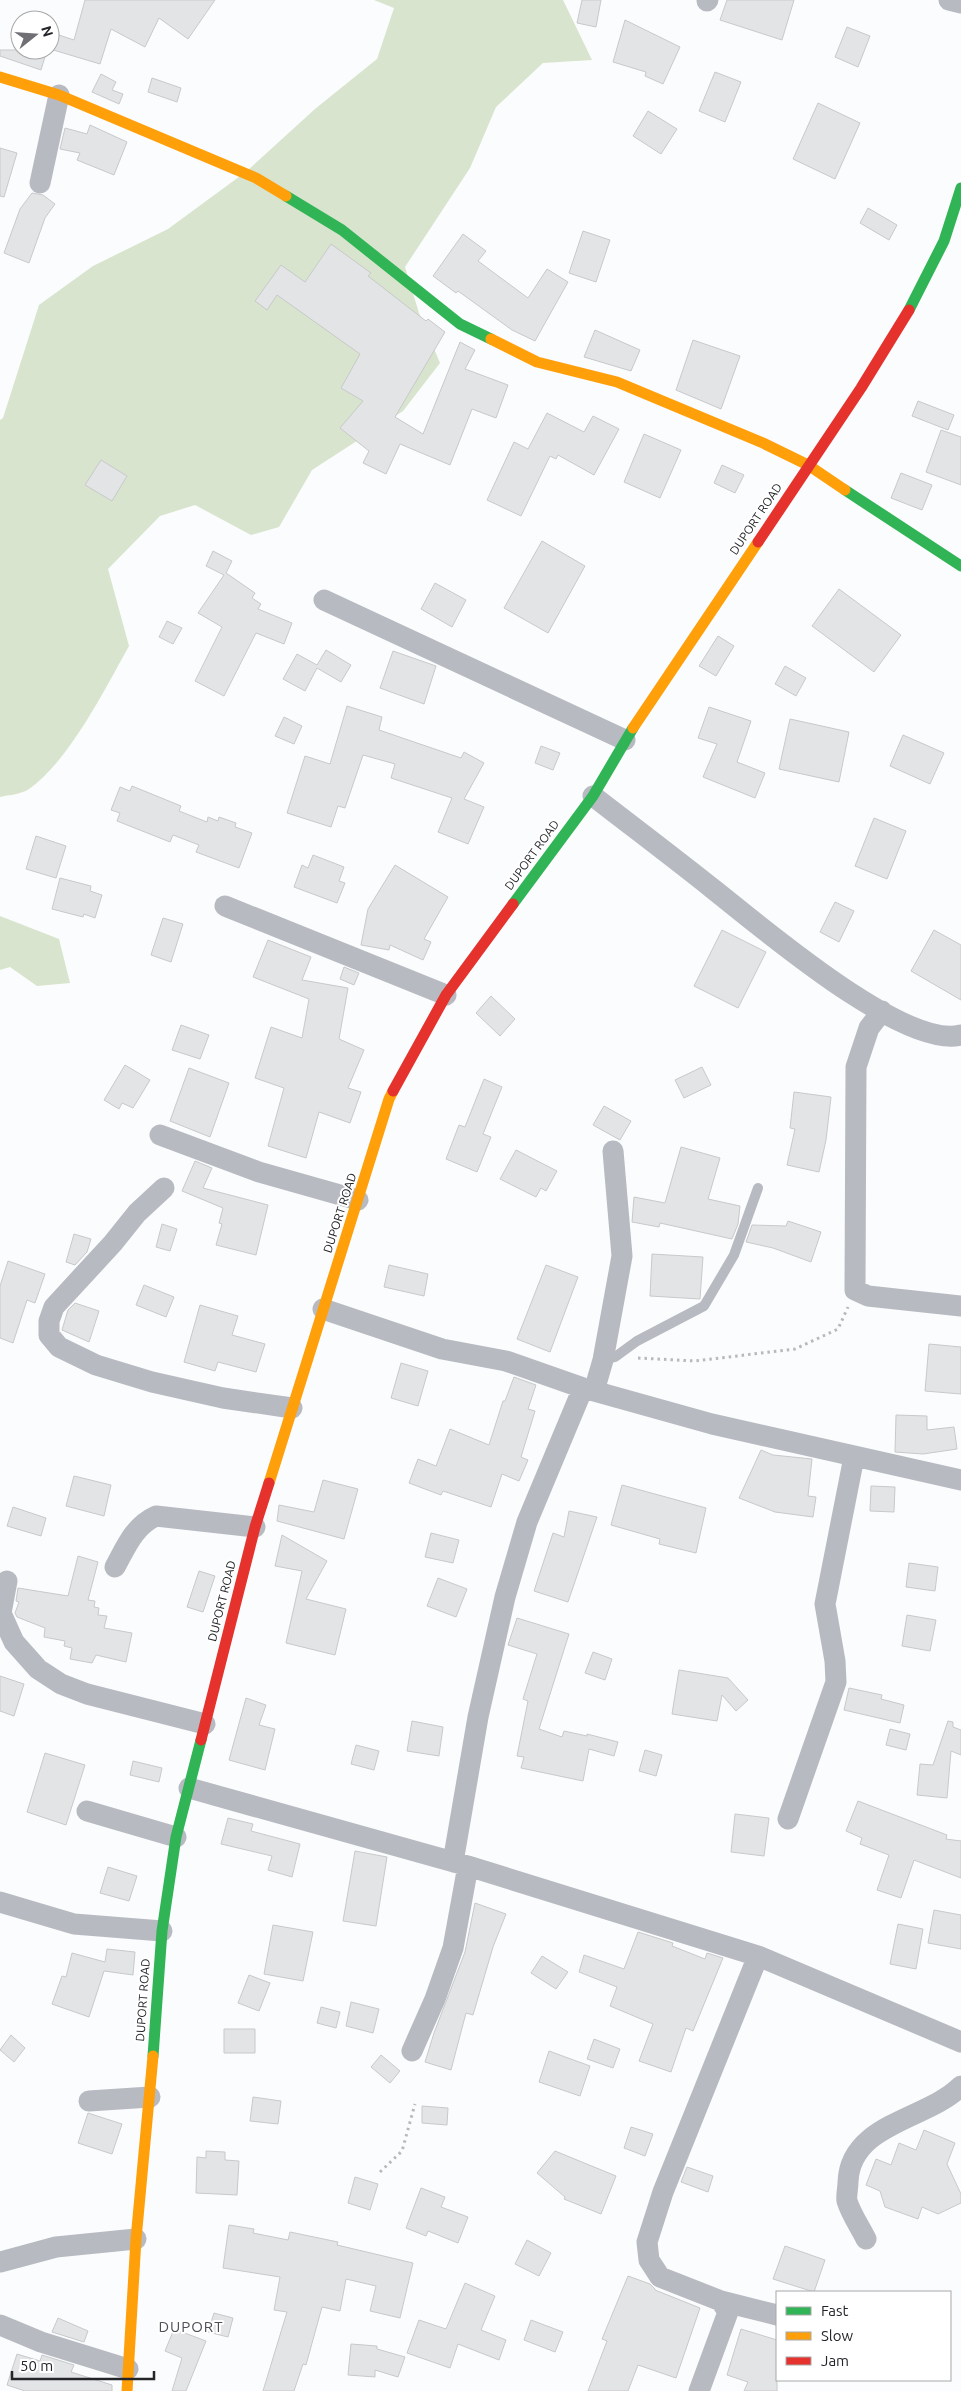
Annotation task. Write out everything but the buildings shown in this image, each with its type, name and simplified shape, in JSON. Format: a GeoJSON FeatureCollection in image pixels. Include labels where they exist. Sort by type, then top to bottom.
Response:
{"type":"FeatureCollection","features":[{"type":"Feature","properties":{"kind":"street"},"geometry":{"type":"LineString","coordinates":[[949,0],[961,3]]}},
{"type":"Feature","properties":{"kind":"street"},"geometry":{"type":"LineString","coordinates":[[0,77],[59,95],[256,178],[342,230],[460,324],[537,362],[617,382],[763,443],[808,465],[961,566]]}},
{"type":"Feature","properties":{"kind":"street"},"geometry":{"type":"LineString","coordinates":[[40,183],[59,95]]}},
{"type":"Feature","properties":{"kind":"street","name":"DUPORT ROAD"},"geometry":{"type":"LineString","coordinates":[[127,2391],[136,2239],[150,2097],[162,1932],[176,1838],[255,1527],[389,1099],[446,995],[593,796],[625,740],[861,388],[917,298],[944,240],[961,188]]}},
{"type":"Feature","properties":{"kind":"street"},"geometry":{"type":"LineString","coordinates":[[324,600],[625,740]]}},
{"type":"Feature","properties":{"kind":"street"},"geometry":{"type":"LineString","coordinates":[[593,796],[798,958],[882,1011],[923,1031],[953,1037],[961,1035]]}},
{"type":"Feature","properties":{"kind":"street"},"geometry":{"type":"LineString","coordinates":[[225,906],[446,995]]}},
{"type":"Feature","properties":{"kind":"street"},"geometry":{"type":"LineString","coordinates":[[882,1011],[869,1028],[856,1067],[855,1290],[868,1296],[961,1306]]}},
{"type":"Feature","properties":{"kind":"street"},"geometry":{"type":"LineString","coordinates":[[160,1135],[259,1172],[358,1200]]}},
{"type":"Feature","properties":{"kind":"street"},"geometry":{"type":"LineString","coordinates":[[412,2051],[435,1999],[453,1948],[460,1864],[478,1717],[505,1597],[527,1522],[589,1390],[609,1358],[622,1256],[613,1151]]}},
{"type":"Feature","properties":{"kind":"street"},"geometry":{"type":"LineString","coordinates":[[164,1188],[137,1213],[113,1243],[54,1307],[49,1321],[49,1335],[59,1347],[96,1365],[152,1382],[223,1398],[292,1408]]}},
{"type":"Feature","properties":{"kind":"street"},"geometry":{"type":"LineString","coordinates":[[323,1309],[442,1349],[506,1361],[589,1390],[712,1424],[961,1480]]}},
{"type":"Feature","properties":{"kind":"street"},"geometry":{"type":"LineString","coordinates":[[788,1820],[836,1682],[835,1661],[825,1604],[854,1457]]}},
{"type":"Feature","properties":{"kind":"street"},"geometry":{"type":"LineString","coordinates":[[115,1567],[135,1530],[144,1521],[156,1516],[255,1527]]}},
{"type":"Feature","properties":{"kind":"street"},"geometry":{"type":"LineString","coordinates":[[7,1581],[1,1613],[14,1642],[38,1668],[61,1684],[88,1694],[205,1724]]}},
{"type":"Feature","properties":{"kind":"street"},"geometry":{"type":"LineString","coordinates":[[189,1788],[460,1864],[758,1956],[961,2042]]}},
{"type":"Feature","properties":{"kind":"street"},"geometry":{"type":"LineString","coordinates":[[87,1811],[176,1838]]}},
{"type":"Feature","properties":{"kind":"street"},"geometry":{"type":"LineString","coordinates":[[1,1903],[74,1924],[162,1932]]}},
{"type":"Feature","properties":{"kind":"street"},"geometry":{"type":"LineString","coordinates":[[758,1956],[662,2192],[647,2242],[649,2260],[660,2277],[721,2301],[776,2315]]}},
{"type":"Feature","properties":{"kind":"street"},"geometry":{"type":"LineString","coordinates":[[866,2239],[847,2201],[848,2175],[858,2149],[882,2130],[926,2110],[961,2086]]}},
{"type":"Feature","properties":{"kind":"street"},"geometry":{"type":"LineString","coordinates":[[89,2101],[150,2097]]}},
{"type":"Feature","properties":{"kind":"street"},"geometry":{"type":"LineString","coordinates":[[0,2262],[56,2247],[136,2239]]}},
{"type":"Feature","properties":{"kind":"street"},"geometry":{"type":"LineString","coordinates":[[699,2391],[728,2312],[721,2301]]}},
{"type":"Feature","properties":{"kind":"street"},"geometry":{"type":"LineString","coordinates":[[0,2325],[41,2342],[128,2369]]}},
{"type":"Feature","properties":{"kind":"lane"},"geometry":{"type":"LineString","coordinates":[[609,1358],[704,1306],[734,1256],[758,1188]]}},
{"type":"Feature","properties":{"kind":"path"},"geometry":{"type":"LineString","coordinates":[[609,1358],[695,1360],[795,1349],[838,1329],[855,1290]]}},
{"type":"Feature","properties":{"kind":"path"},"geometry":{"type":"LineString","coordinates":[[380,2172],[402,2151],[414,2104]]}},
{"type":"Feature","properties":{"kind":"green space"},"geometry":{"type":"Polygon","coordinates":[[[374,0],[563,0],[592,60],[543,63],[496,107],[470,168],[405,267],[419,313],[440,363],[403,411],[312,470],[279,527],[251,535],[195,505],[160,516],[108,569],[129,646],[109,683],[72,743],[44,777],[26,791],[0,797],[0,420],[3,418],[39,305],[93,266],[168,229],[247,171],[315,109],[377,59],[394,8],[374,0]]]}},
{"type":"Feature","properties":{"kind":"green space"},"geometry":{"type":"Polygon","coordinates":[[[0,916],[59,939],[70,983],[37,986],[10,967],[0,970],[0,916]]]}},
{"type":"Feature","properties":{"kind":"traffic: fast"},"geometry":{"type":"LineString","coordinates":[[909,310],[944,241],[961,188]]}},
{"type":"Feature","properties":{"kind":"traffic: fast"},"geometry":{"type":"LineString","coordinates":[[286,196],[342,230],[460,324],[491,339]]}},
{"type":"Feature","properties":{"kind":"traffic: fast"},"geometry":{"type":"LineString","coordinates":[[845,490],[961,566]]}},
{"type":"Feature","properties":{"kind":"traffic: fast"},"geometry":{"type":"LineString","coordinates":[[513,904],[593,796],[633,728]]}},
{"type":"Feature","properties":{"kind":"traffic: fast"},"geometry":{"type":"LineString","coordinates":[[153,2056],[162,1931],[176,1837],[201,1740]]}},
{"type":"Feature","properties":{"kind":"traffic: slow"},"geometry":{"type":"LineString","coordinates":[[0,77],[59,95],[256,178],[286,196]]}},
{"type":"Feature","properties":{"kind":"traffic: slow"},"geometry":{"type":"LineString","coordinates":[[491,339],[537,362],[617,382],[763,443],[808,465],[845,490]]}},
{"type":"Feature","properties":{"kind":"traffic: slow"},"geometry":{"type":"LineString","coordinates":[[633,728],[758,542]]}},
{"type":"Feature","properties":{"kind":"traffic: slow"},"geometry":{"type":"LineString","coordinates":[[269,1483],[393,1091]]}},
{"type":"Feature","properties":{"kind":"traffic: slow"},"geometry":{"type":"LineString","coordinates":[[127,2391],[136,2239],[153,2056]]}},
{"type":"Feature","properties":{"kind":"traffic: jam"},"geometry":{"type":"LineString","coordinates":[[758,542],[861,388],[909,310]]}},
{"type":"Feature","properties":{"kind":"traffic: jam"},"geometry":{"type":"LineString","coordinates":[[393,1091],[446,995],[513,904]]}},
{"type":"Feature","properties":{"kind":"traffic: jam"},"geometry":{"type":"LineString","coordinates":[[201,1740],[255,1527],[269,1483]]}},
{"type":"Feature","properties":{"kind":"district","name":"DUPORT"},"geometry":{"type":"Point","coordinates":[191,2327]}}]}
